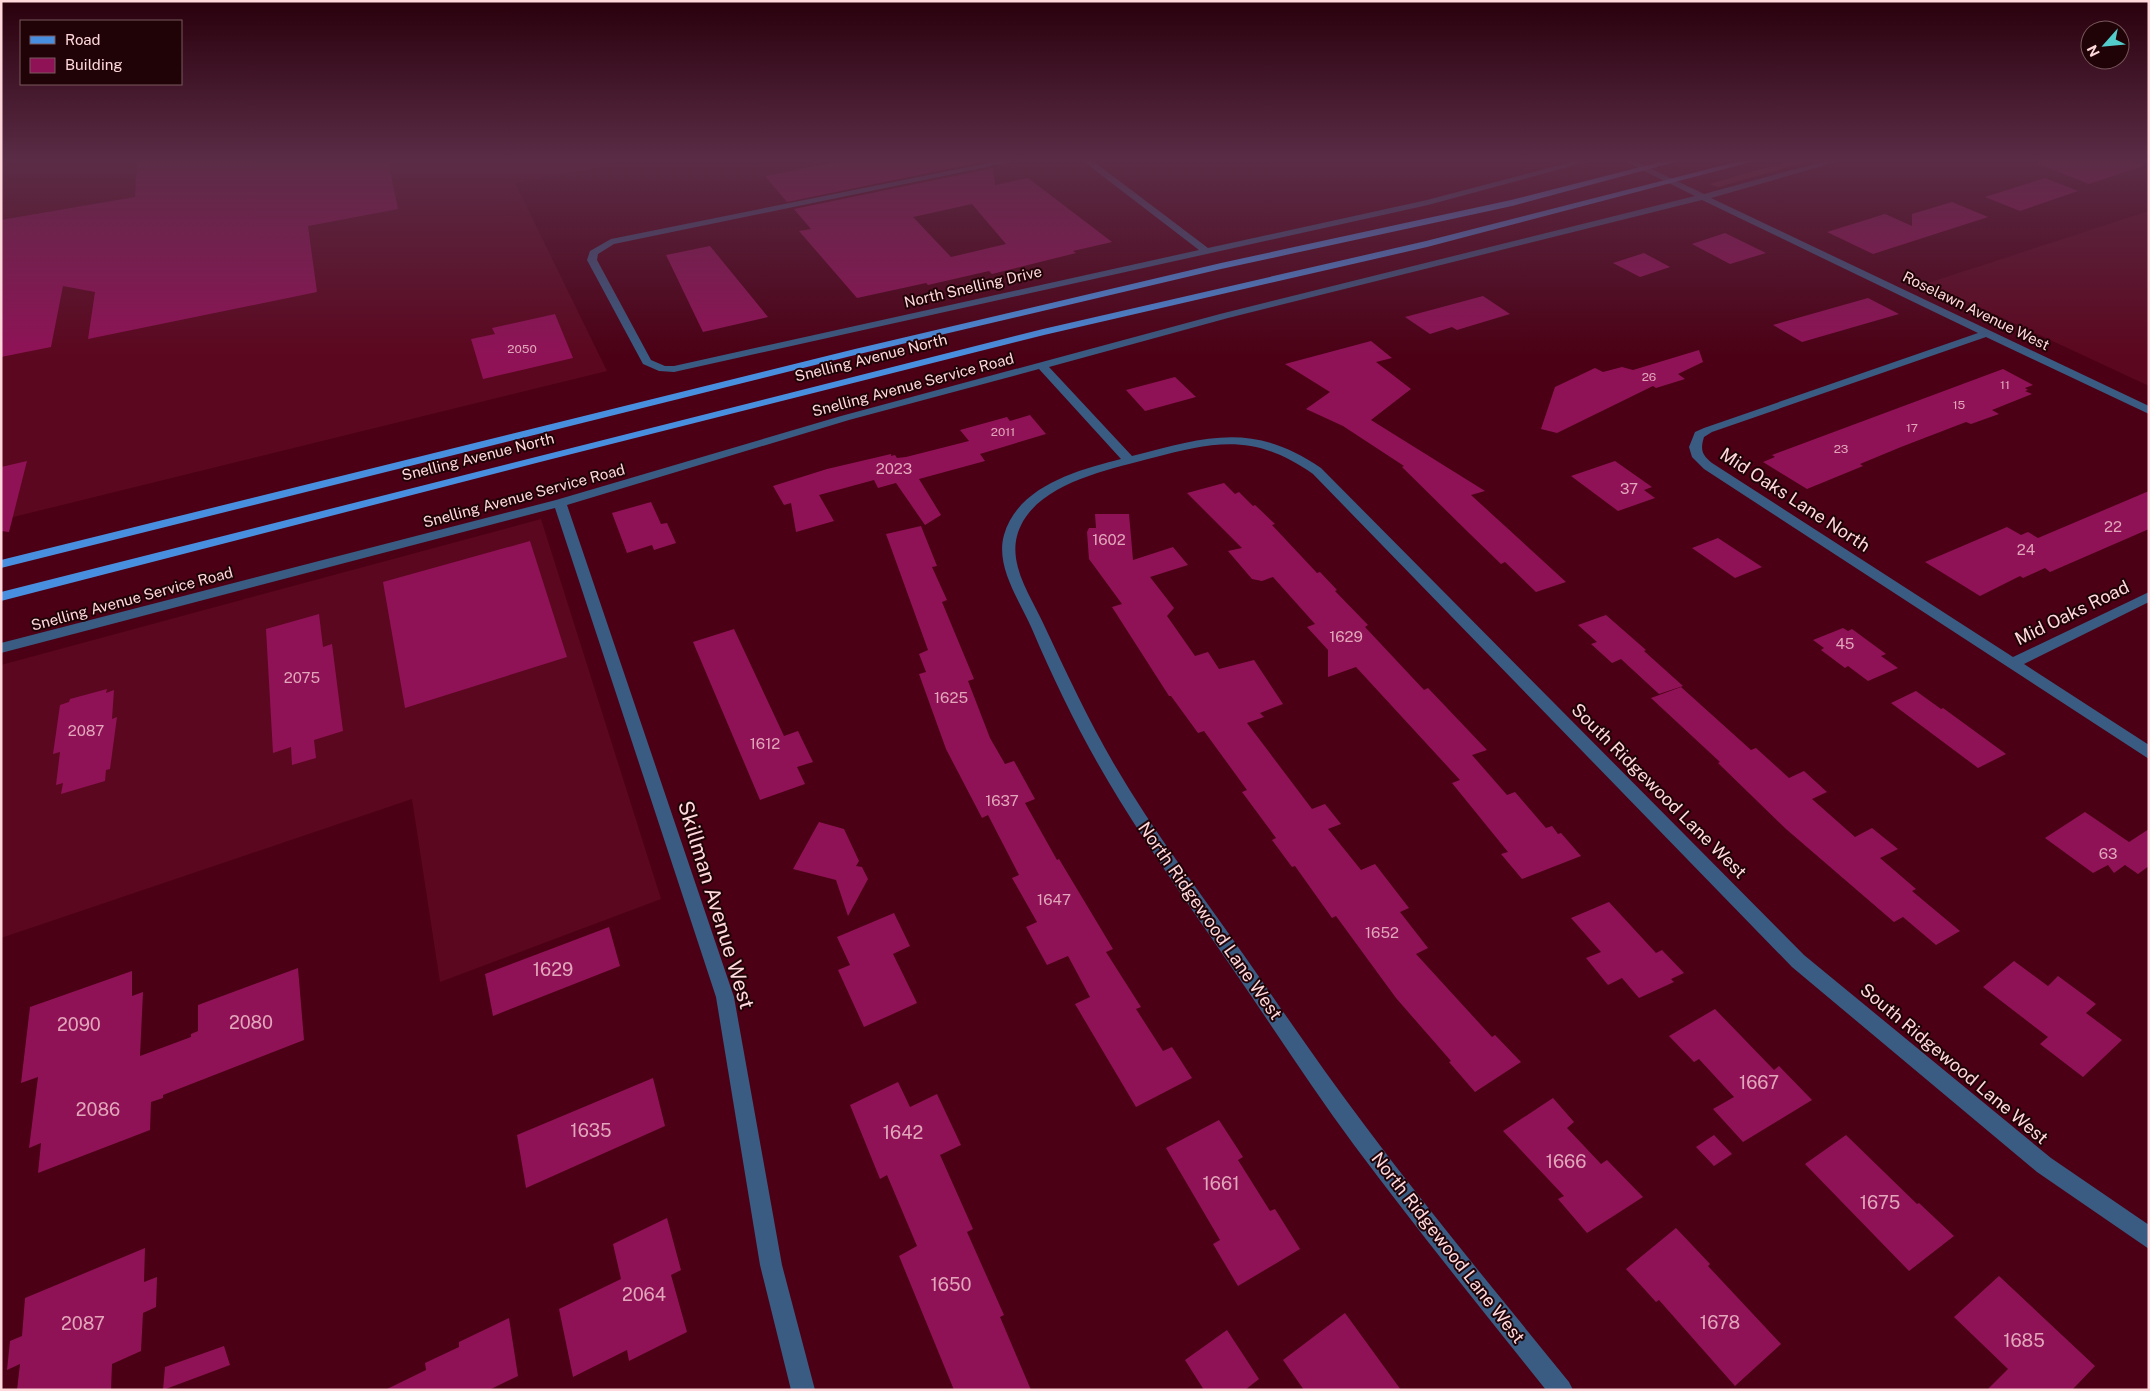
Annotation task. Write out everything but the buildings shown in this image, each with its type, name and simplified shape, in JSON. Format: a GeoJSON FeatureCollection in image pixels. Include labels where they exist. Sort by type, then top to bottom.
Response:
{"type":"FeatureCollection","features":[{"type":"Feature","properties":{"kind":"main road","name":"Snelling Avenue North"},"geometry":{"type":"LineString","coordinates":[[1,564],[855,352],[1221,266],[1406,226]]}},
{"type":"Feature","properties":{"kind":"main road","name":"Snelling Avenue North"},"geometry":{"type":"LineString","coordinates":[[1,597],[366,501],[1004,342],[1496,226]]}},
{"type":"Feature","properties":{"kind":"street","name":"North Snelling Drive"},"geometry":{"type":"LineString","coordinates":[[690,226],[625,239],[602,246],[593,253],[592,260],[647,362],[663,369],[688,367],[1317,226]]}},
{"type":"Feature","properties":{"kind":"street"},"geometry":{"type":"LineString","coordinates":[[1173,226],[1205,250]]}},
{"type":"Feature","properties":{"kind":"street","name":"Snelling Avenue Service Road"},"geometry":{"type":"LineString","coordinates":[[1,648],[560,502],[846,418],[1224,316],[1586,226]]}},
{"type":"Feature","properties":{"kind":"street","name":"Roselawn Avenue West"},"geometry":{"type":"LineString","coordinates":[[1763,226],[2149,411]]}},
{"type":"Feature","properties":{"kind":"street","name":"Mid Oaks Lane North"},"geometry":{"type":"LineString","coordinates":[[1987,333],[1708,430],[1699,435],[1695,447],[1698,457],[1708,466],[2149,753]]}},
{"type":"Feature","properties":{"kind":"street"},"geometry":{"type":"LineString","coordinates":[[1042,366],[1130,462]]}},
{"type":"Feature","properties":{"kind":"street","name":"South Ridgewood Lane West"},"geometry":{"type":"LineString","coordinates":[[1130,462],[1186,444],[1209,440],[1233,439],[1266,443],[1301,458],[1317,470],[1798,961],[2044,1165],[2149,1238]]}},
{"type":"Feature","properties":{"kind":"street","name":"North Ridgewood Lane West"},"geometry":{"type":"LineString","coordinates":[[1130,462],[1061,483],[1026,506],[1015,522],[1009,538],[1009,555],[1054,662],[1094,743],[1140,819],[1295,1045],[1358,1133],[1431,1229],[1561,1390]]}},
{"type":"Feature","properties":{"kind":"street","name":"Skillman Avenue West"},"geometry":{"type":"LineString","coordinates":[[560,502],[726,997],[771,1265],[803,1390]]}},
{"type":"Feature","properties":{"kind":"street","name":"Mid Oaks Road"},"geometry":{"type":"LineString","coordinates":[[2012,664],[2149,596]]}},
{"type":"Feature","properties":{"kind":"shaded area"},"geometry":{"type":"Polygon","coordinates":[[[1,226],[536,226],[607,371],[1,520],[1,226]]]}},
{"type":"Feature","properties":{"kind":"shaded area"},"geometry":{"type":"Polygon","coordinates":[[[2103,226],[2149,226],[2149,386],[1928,283],[2103,226]]]}},
{"type":"Feature","properties":{"kind":"shaded area"},"geometry":{"type":"Polygon","coordinates":[[[541,519],[661,899],[440,982],[412,799],[1,938],[1,665],[541,519]]]}}]}
